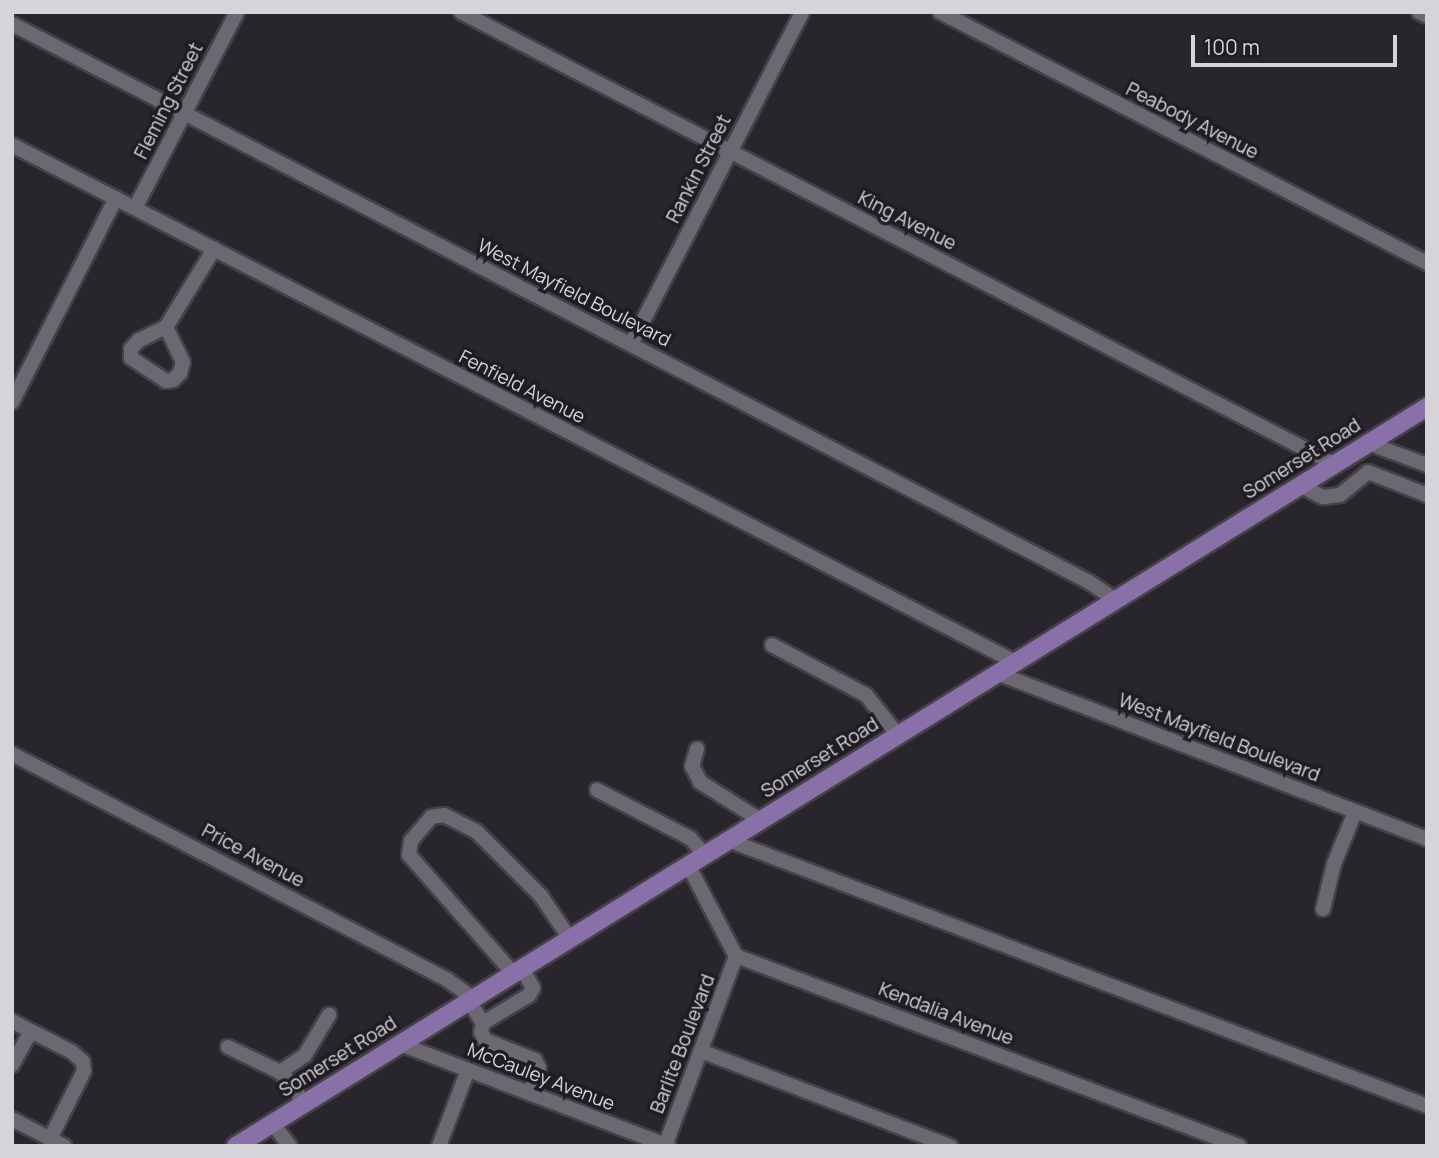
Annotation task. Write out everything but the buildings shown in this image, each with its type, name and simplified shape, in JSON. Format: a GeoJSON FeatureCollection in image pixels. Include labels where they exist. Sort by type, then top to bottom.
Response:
{"type":"FeatureCollection","features":[{"type":"Feature","properties":{"kind":"main road","name":"Somerset Road"},"geometry":{"type":"LineString","coordinates":[[236,1146],[1427,407]]}},
{"type":"Feature","properties":{"kind":"street","name":"Fleming Street"},"geometry":{"type":"LineString","coordinates":[[135,208],[237,12]]}},
{"type":"Feature","properties":{"kind":"street","name":"King Avenue"},"geometry":{"type":"LineString","coordinates":[[461,12],[1334,464]]}},
{"type":"Feature","properties":{"kind":"street","name":"Rankin Street"},"geometry":{"type":"LineString","coordinates":[[631,344],[802,12]]}},
{"type":"Feature","properties":{"kind":"street","name":"Peabody Avenue"},"geometry":{"type":"LineString","coordinates":[[940,12],[1427,263]]}},
{"type":"Feature","properties":{"kind":"street"},"geometry":{"type":"LineString","coordinates":[[1419,12],[1427,16]]}},
{"type":"Feature","properties":{"kind":"street","name":"West Mayfield Boulevard"},"geometry":{"type":"LineString","coordinates":[[12,24],[1089,582],[1116,600]]}},
{"type":"Feature","properties":{"kind":"street","name":"Fenfield Avenue"},"geometry":{"type":"LineString","coordinates":[[12,145],[1015,662]]}},
{"type":"Feature","properties":{"kind":"street"},"geometry":{"type":"LineString","coordinates":[[12,402],[116,198]]}},
{"type":"Feature","properties":{"kind":"street"},"geometry":{"type":"LineString","coordinates":[[166,327],[214,249]]}},
{"type":"Feature","properties":{"kind":"street"},"geometry":{"type":"LineString","coordinates":[[1368,443],[1427,465]]}},
{"type":"Feature","properties":{"kind":"street"},"geometry":{"type":"LineString","coordinates":[[1300,485],[1323,497],[1340,495],[1368,472],[1427,495]]}},
{"type":"Feature","properties":{"kind":"street"},"geometry":{"type":"LineString","coordinates":[[772,645],[866,695],[898,735]]}},
{"type":"Feature","properties":{"kind":"street","name":"West Mayfield Boulevard"},"geometry":{"type":"LineString","coordinates":[[997,673],[1427,839]]}},
{"type":"Feature","properties":{"kind":"street"},"geometry":{"type":"LineString","coordinates":[[696,749],[692,766],[700,782],[760,820]]}},
{"type":"Feature","properties":{"kind":"street","name":"Price Avenue"},"geometry":{"type":"LineString","coordinates":[[12,754],[446,979],[471,1000]]}},
{"type":"Feature","properties":{"kind":"street"},"geometry":{"type":"LineString","coordinates":[[597,790],[690,838],[705,855]]}},
{"type":"Feature","properties":{"kind":"street"},"geometry":{"type":"LineString","coordinates":[[1323,909],[1334,864],[1355,812]]}},
{"type":"Feature","properties":{"kind":"street"},"geometry":{"type":"LineString","coordinates":[[483,1023],[529,995],[533,988],[409,855],[411,841],[431,817],[444,816],[476,831],[541,896],[570,939]]}},
{"type":"Feature","properties":{"kind":"street"},"geometry":{"type":"LineString","coordinates":[[728,840],[1427,1106]]}},
{"type":"Feature","properties":{"kind":"street"},"geometry":{"type":"LineString","coordinates":[[688,865],[736,956]]}},
{"type":"Feature","properties":{"kind":"street","name":"Barlite Boulevard"},"geometry":{"type":"LineString","coordinates":[[666,1145],[736,956]]}},
{"type":"Feature","properties":{"kind":"street","name":"Kendalia Avenue"},"geometry":{"type":"LineString","coordinates":[[736,956],[1239,1146]]}},
{"type":"Feature","properties":{"kind":"street"},"geometry":{"type":"LineString","coordinates":[[471,1000],[483,1023],[481,1032],[485,1040],[535,1060],[539,1068],[530,1093]]}},
{"type":"Feature","properties":{"kind":"street"},"geometry":{"type":"LineString","coordinates":[[280,1072],[305,1055],[329,1015]]}},
{"type":"Feature","properties":{"kind":"street"},"geometry":{"type":"LineString","coordinates":[[12,1021],[72,1052],[83,1062],[84,1071],[57,1142],[12,1119]]}},
{"type":"Feature","properties":{"kind":"street"},"geometry":{"type":"LineString","coordinates":[[12,1065],[32,1031]]}},
{"type":"Feature","properties":{"kind":"street","name":"McCauley Avenue"},"geometry":{"type":"LineString","coordinates":[[400,1044],[666,1145]]}},
{"type":"Feature","properties":{"kind":"street"},"geometry":{"type":"LineString","coordinates":[[228,1047],[280,1072],[304,1104]]}},
{"type":"Feature","properties":{"kind":"street"},"geometry":{"type":"LineString","coordinates":[[701,1051],[950,1146]]}},
{"type":"Feature","properties":{"kind":"street"},"geometry":{"type":"LineString","coordinates":[[439,1146],[468,1070]]}},
{"type":"Feature","properties":{"kind":"street"},"geometry":{"type":"LineString","coordinates":[[272,1123],[290,1146]]}}]}
